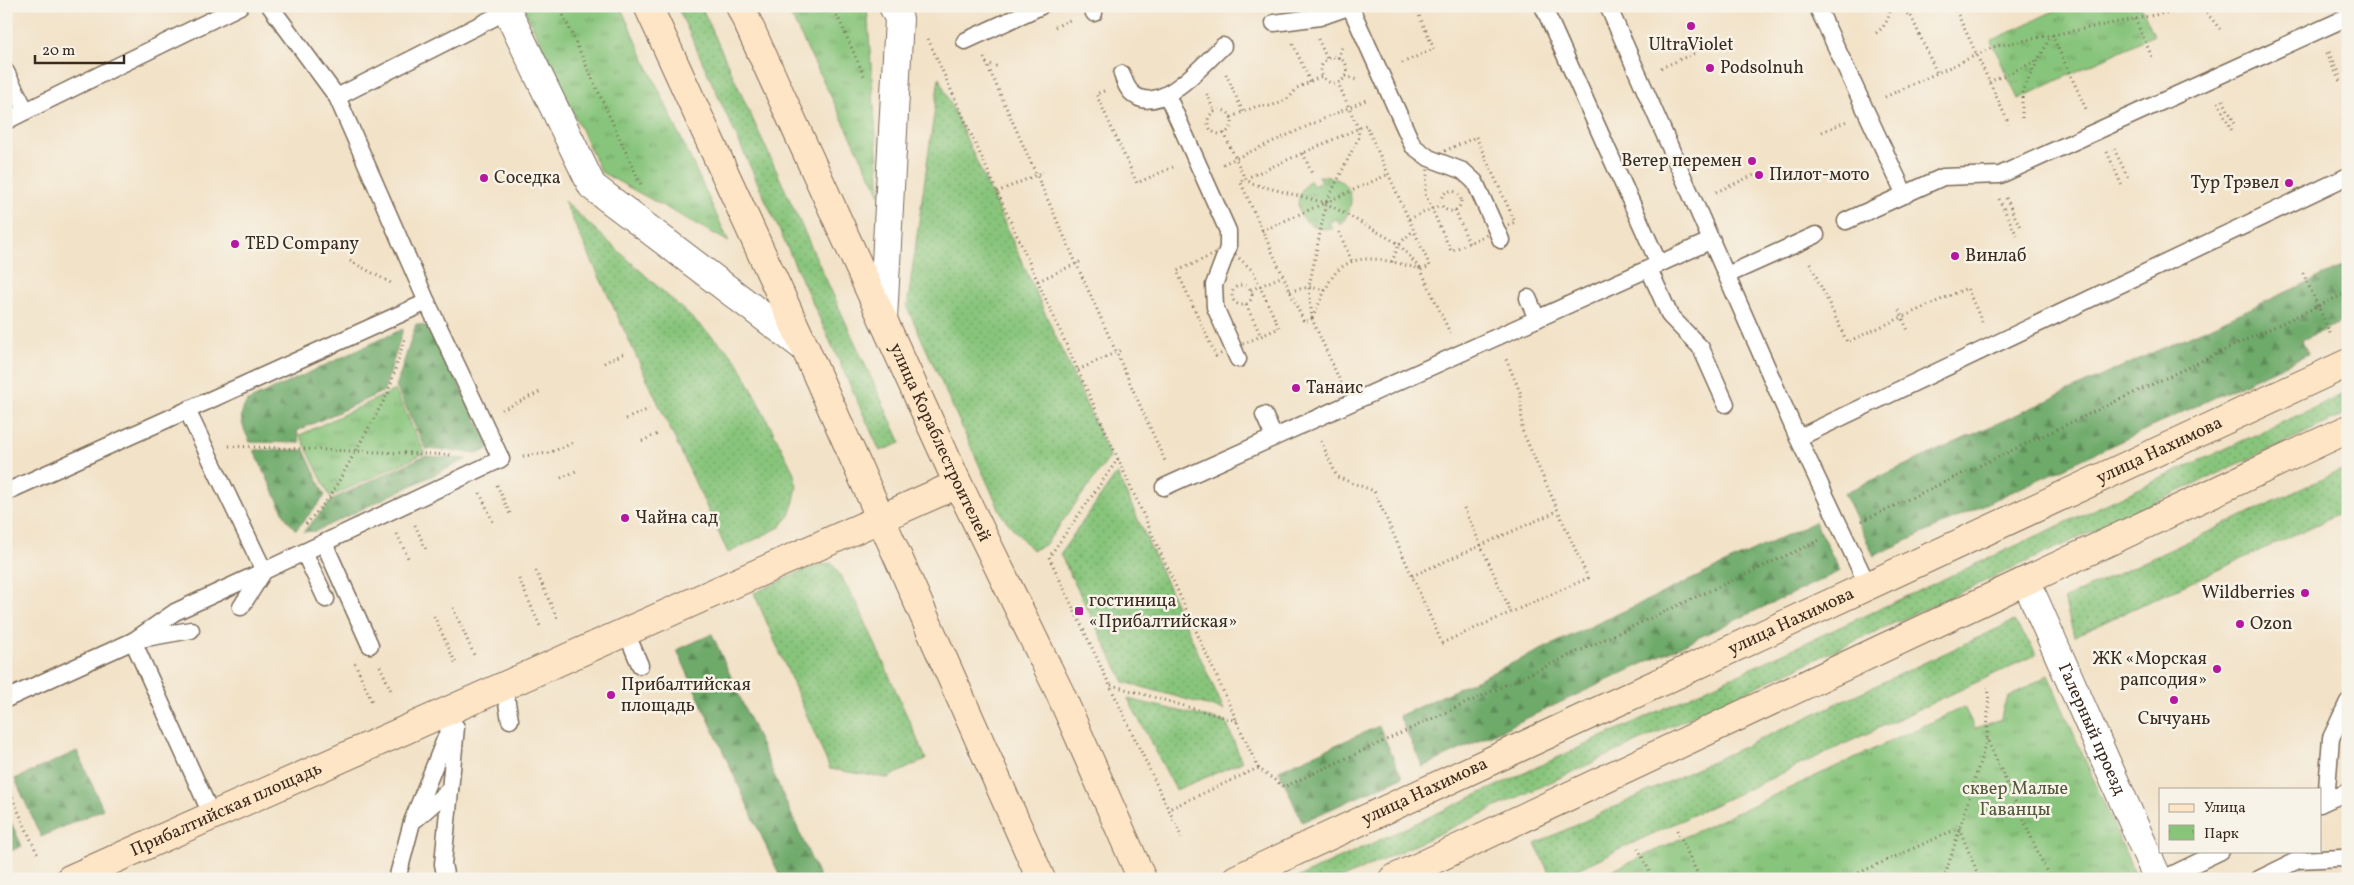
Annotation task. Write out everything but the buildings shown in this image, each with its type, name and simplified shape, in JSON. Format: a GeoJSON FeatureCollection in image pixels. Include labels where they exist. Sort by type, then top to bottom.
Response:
{"type":"FeatureCollection","features":[{"type":"Feature","properties":{"kind":"main road"},"geometry":{"type":"LineString","coordinates":[[648,6],[805,348],[1040,879]]}},
{"type":"Feature","properties":{"kind":"main road","name":"улица Кораблестроителей"},"geometry":{"type":"LineString","coordinates":[[740,6],[958,484],[1060,693],[1142,879]]}},
{"type":"Feature","properties":{"kind":"main road","name":"улица Нахимова"},"geometry":{"type":"LineString","coordinates":[[1236,879],[2348,363]]}},
{"type":"Feature","properties":{"kind":"main road"},"geometry":{"type":"LineString","coordinates":[[1393,879],[2348,429]]}},
{"type":"Feature","properties":{"kind":"main road","name":"Прибалтийская площадь"},"geometry":{"type":"LineString","coordinates":[[70,879],[958,484]]}},
{"type":"Feature","properties":{"kind":"street"},"geometry":{"type":"LineString","coordinates":[[883,319],[899,19],[893,6]]}},
{"type":"Feature","properties":{"kind":"street"},"geometry":{"type":"LineString","coordinates":[[506,9],[592,186],[805,348]]}},
{"type":"Feature","properties":{"kind":"street","name":"Галерный проезд"},"geometry":{"type":"LineString","coordinates":[[2026,581],[2158,879]]}},
{"type":"Feature","properties":{"kind":"lane"},"geometry":{"type":"LineString","coordinates":[[6,121],[240,6]]}},
{"type":"Feature","properties":{"kind":"lane"},"geometry":{"type":"LineString","coordinates":[[6,699],[133,641],[175,612],[501,459],[483,419],[420,305],[337,97],[270,6]]}},
{"type":"Feature","properties":{"kind":"lane"},"geometry":{"type":"LineString","coordinates":[[969,38],[1041,6]]}},
{"type":"Feature","properties":{"kind":"lane"},"geometry":{"type":"LineString","coordinates":[[1279,22],[1320,17],[1351,6],[1413,146],[1428,158],[1463,171],[1475,182],[1499,235]]}},
{"type":"Feature","properties":{"kind":"lane"},"geometry":{"type":"LineString","coordinates":[[1543,6],[1654,266],[1670,316],[1701,348],[1726,404]]}},
{"type":"Feature","properties":{"kind":"lane"},"geometry":{"type":"LineString","coordinates":[[1608,6],[1798,438],[1868,586]]}},
{"type":"Feature","properties":{"kind":"lane"},"geometry":{"type":"LineString","coordinates":[[1817,6],[1904,195]]}},
{"type":"Feature","properties":{"kind":"lane"},"geometry":{"type":"LineString","coordinates":[[337,97],[506,9]]}},
{"type":"Feature","properties":{"kind":"lane"},"geometry":{"type":"LineString","coordinates":[[1846,221],[1943,177],[1992,175],[2100,130],[2348,17]]}},
{"type":"Feature","properties":{"kind":"lane"},"geometry":{"type":"LineString","coordinates":[[1123,78],[1129,91],[1145,100],[1154,100],[1166,95],[1183,83],[1220,49]]}},
{"type":"Feature","properties":{"kind":"lane"},"geometry":{"type":"LineString","coordinates":[[6,72],[26,111]]}},
{"type":"Feature","properties":{"kind":"lane"},"geometry":{"type":"LineString","coordinates":[[1166,95],[1228,231],[1228,248],[1214,285],[1215,307],[1236,354]]}},
{"type":"Feature","properties":{"kind":"lane"},"geometry":{"type":"LineString","coordinates":[[1798,438],[2348,176]]}},
{"type":"Feature","properties":{"kind":"lane"},"geometry":{"type":"LineString","coordinates":[[1727,275],[1816,235]]}},
{"type":"Feature","properties":{"kind":"lane"},"geometry":{"type":"LineString","coordinates":[[1170,484],[1712,240]]}},
{"type":"Feature","properties":{"kind":"lane"},"geometry":{"type":"LineString","coordinates":[[1528,298],[1537,319]]}},
{"type":"Feature","properties":{"kind":"lane"},"geometry":{"type":"LineString","coordinates":[[8,486],[187,410],[420,305]]}},
{"type":"Feature","properties":{"kind":"lane"},"geometry":{"type":"LineString","coordinates":[[187,410],[264,571]]}},
{"type":"Feature","properties":{"kind":"lane"},"geometry":{"type":"LineString","coordinates":[[1264,415],[1274,437]]}},
{"type":"Feature","properties":{"kind":"lane"},"geometry":{"type":"LineString","coordinates":[[324,542],[370,645]]}},
{"type":"Feature","properties":{"kind":"lane"},"geometry":{"type":"LineString","coordinates":[[304,552],[326,599]]}},
{"type":"Feature","properties":{"kind":"lane"},"geometry":{"type":"LineString","coordinates":[[241,607],[264,571]]}},
{"type":"Feature","properties":{"kind":"lane"},"geometry":{"type":"LineString","coordinates":[[133,641],[191,630]]}},
{"type":"Feature","properties":{"kind":"lane"},"geometry":{"type":"LineString","coordinates":[[626,632],[640,665]]}},
{"type":"Feature","properties":{"kind":"lane"},"geometry":{"type":"LineString","coordinates":[[133,641],[212,816]]}},
{"type":"Feature","properties":{"kind":"lane"},"geometry":{"type":"LineString","coordinates":[[504,686],[510,720]]}},
{"type":"Feature","properties":{"kind":"lane"},"geometry":{"type":"LineString","coordinates":[[2323,803],[2331,738],[2348,702]]}},
{"type":"Feature","properties":{"kind":"lane"},"geometry":{"type":"LineString","coordinates":[[445,871],[458,706]]}},
{"type":"Feature","properties":{"kind":"lane"},"geometry":{"type":"LineString","coordinates":[[397,879],[412,822],[458,706]]}},
{"type":"Feature","properties":{"kind":"lane"},"geometry":{"type":"LineString","coordinates":[[412,822],[450,789]]}},
{"type":"Feature","properties":{"kind":"lane"},"geometry":{"type":"LineString","coordinates":[[2323,803],[2348,792]]}},
{"type":"Feature","properties":{"kind":"lane"},"geometry":{"type":"LineString","coordinates":[[2163,879],[2219,852]]}},
{"type":"Feature","properties":{"kind":"lane"},"geometry":{"type":"LineString","coordinates":[[2259,879],[2298,860],[2342,858],[2348,861]]}},
{"type":"Feature","properties":{"kind":"path"},"geometry":{"type":"LineString","coordinates":[[559,6],[644,193]]}},
{"type":"Feature","properties":{"kind":"path"},"geometry":{"type":"LineString","coordinates":[[833,6],[866,80]]}},
{"type":"Feature","properties":{"kind":"path"},"geometry":{"type":"LineString","coordinates":[[1380,73],[1434,49],[1415,6]]}},
{"type":"Feature","properties":{"kind":"path"},"geometry":{"type":"LineString","coordinates":[[1767,10],[1776,6]]}},
{"type":"Feature","properties":{"kind":"path"},"geometry":{"type":"LineString","coordinates":[[1876,33],[1883,28],[1893,6],[1911,16],[1937,73]]}},
{"type":"Feature","properties":{"kind":"path"},"geometry":{"type":"LineString","coordinates":[[1954,6],[2009,124]]}},
{"type":"Feature","properties":{"kind":"path"},"geometry":{"type":"LineString","coordinates":[[1864,107],[1996,46],[2201,6],[2220,29]]}},
{"type":"Feature","properties":{"kind":"path"},"geometry":{"type":"LineString","coordinates":[[2135,19],[2153,59]]}},
{"type":"Feature","properties":{"kind":"path"},"geometry":{"type":"LineString","coordinates":[[1279,22],[1310,82]]}},
{"type":"Feature","properties":{"kind":"path"},"geometry":{"type":"LineString","coordinates":[[924,32],[1258,768],[1284,787],[1841,531],[2348,292]]}},
{"type":"Feature","properties":{"kind":"path"},"geometry":{"type":"LineString","coordinates":[[2316,32],[2340,82]]}},
{"type":"Feature","properties":{"kind":"path"},"geometry":{"type":"LineString","coordinates":[[2022,118],[2022,91],[2052,35]]}},
{"type":"Feature","properties":{"kind":"path"},"geometry":{"type":"LineString","coordinates":[[2052,35],[2079,93]]}},
{"type":"Feature","properties":{"kind":"path"},"geometry":{"type":"LineString","coordinates":[[969,38],[986,62],[1116,352],[1170,484]]}},
{"type":"Feature","properties":{"kind":"path"},"geometry":{"type":"LineString","coordinates":[[1220,49],[1243,112]]}},
{"type":"Feature","properties":{"kind":"path"},"geometry":{"type":"LineString","coordinates":[[1671,63],[1697,52]]}},
{"type":"Feature","properties":{"kind":"path"},"geometry":{"type":"LineString","coordinates":[[1338,58],[1343,61],[1347,71],[1338,83],[1326,81],[1322,76],[1320,70],[1322,63],[1327,59],[1338,58]]}},
{"type":"Feature","properties":{"kind":"path"},"geometry":{"type":"LineString","coordinates":[[1989,82],[2039,60]]}},
{"type":"Feature","properties":{"kind":"path"},"geometry":{"type":"LineString","coordinates":[[986,62],[1000,67]]}},
{"type":"Feature","properties":{"kind":"path"},"geometry":{"type":"LineString","coordinates":[[1231,117],[1258,106],[1280,103],[1290,97],[1296,88],[1322,76]]}},
{"type":"Feature","properties":{"kind":"path"},"geometry":{"type":"LineString","coordinates":[[1123,78],[1096,94],[1137,183],[1195,158]]}},
{"type":"Feature","properties":{"kind":"path"},"geometry":{"type":"LineString","coordinates":[[2210,80],[2236,126]]}},
{"type":"Feature","properties":{"kind":"path"},"geometry":{"type":"LineString","coordinates":[[2210,80],[2233,133]]}},
{"type":"Feature","properties":{"kind":"path"},"geometry":{"type":"LineString","coordinates":[[1338,83],[1358,128],[1359,137],[1326,203],[1310,287],[1312,319],[1350,403]]}},
{"type":"Feature","properties":{"kind":"path"},"geometry":{"type":"LineString","coordinates":[[1202,173],[1388,90]]}},
{"type":"Feature","properties":{"kind":"path"},"geometry":{"type":"LineString","coordinates":[[1221,110],[1227,112],[1231,117],[1232,123],[1224,133],[1220,134],[1212,130],[1209,118],[1214,112],[1221,110]]}},
{"type":"Feature","properties":{"kind":"path"},"geometry":{"type":"LineString","coordinates":[[1366,125],[1430,266],[1421,270],[1392,262],[1365,258],[1352,262],[1341,268],[1332,278],[1312,319],[1304,322],[1240,181],[1303,153],[1366,125]]}},
{"type":"Feature","properties":{"kind":"path"},"geometry":{"type":"LineString","coordinates":[[2100,130],[2128,178]]}},
{"type":"Feature","properties":{"kind":"path"},"geometry":{"type":"LineString","coordinates":[[2100,130],[2122,186]]}},
{"type":"Feature","properties":{"kind":"path"},"geometry":{"type":"LineString","coordinates":[[1224,133],[1245,179],[1253,184],[1326,203],[1399,244],[1421,270],[1444,320]]}},
{"type":"Feature","properties":{"kind":"path"},"geometry":{"type":"LineString","coordinates":[[1303,153],[1312,174]]}},
{"type":"Feature","properties":{"kind":"path"},"geometry":{"type":"LineString","coordinates":[[1428,158],[1425,194],[1451,251],[1469,243],[1499,235]]}},
{"type":"Feature","properties":{"kind":"path"},"geometry":{"type":"LineString","coordinates":[[997,192],[1043,172]]}},
{"type":"Feature","properties":{"kind":"path"},"geometry":{"type":"LineString","coordinates":[[1262,231],[1389,174]]}},
{"type":"Feature","properties":{"kind":"path"},"geometry":{"type":"LineString","coordinates":[[1728,187],[1754,175]]}},
{"type":"Feature","properties":{"kind":"path"},"geometry":{"type":"LineString","coordinates":[[1992,175],[2021,229]]}},
{"type":"Feature","properties":{"kind":"path"},"geometry":{"type":"LineString","coordinates":[[1992,175],[2017,236]]}},
{"type":"Feature","properties":{"kind":"path"},"geometry":{"type":"LineString","coordinates":[[1452,190],[1457,192],[1461,202],[1455,210],[1449,211],[1441,205],[1442,195],[1452,190]]}},
{"type":"Feature","properties":{"kind":"path"},"geometry":{"type":"LineString","coordinates":[[1409,220],[1441,205]]}},
{"type":"Feature","properties":{"kind":"path"},"geometry":{"type":"LineString","coordinates":[[1455,210],[1469,243]]}},
{"type":"Feature","properties":{"kind":"path"},"geometry":{"type":"LineString","coordinates":[[1392,262],[1399,244],[1414,230]]}},
{"type":"Feature","properties":{"kind":"path"},"geometry":{"type":"LineString","coordinates":[[1338,232],[1352,262]]}},
{"type":"Feature","properties":{"kind":"path"},"geometry":{"type":"LineString","coordinates":[[1228,248],[1253,270],[1279,328],[1261,336],[1236,354]]}},
{"type":"Feature","properties":{"kind":"path"},"geometry":{"type":"LineString","coordinates":[[1807,256],[1847,342],[1967,288],[1985,328]]}},
{"type":"Feature","properties":{"kind":"path"},"geometry":{"type":"LineString","coordinates":[[330,497],[388,393],[420,305],[350,261]]}},
{"type":"Feature","properties":{"kind":"path"},"geometry":{"type":"LineString","coordinates":[[1038,281],[1082,261]]}},
{"type":"Feature","properties":{"kind":"path"},"geometry":{"type":"LineString","coordinates":[[2303,274],[2331,335]]}},
{"type":"Feature","properties":{"kind":"path"},"geometry":{"type":"LineString","coordinates":[[1251,290],[1283,276]]}},
{"type":"Feature","properties":{"kind":"path"},"geometry":{"type":"LineString","coordinates":[[1243,285],[1251,290],[1252,296],[1246,305],[1236,303],[1232,294],[1234,289],[1243,285]]}},
{"type":"Feature","properties":{"kind":"path"},"geometry":{"type":"LineString","coordinates":[[1290,291],[1310,287],[1326,290]]}},
{"type":"Feature","properties":{"kind":"path"},"geometry":{"type":"LineString","coordinates":[[1246,305],[1261,336]]}},
{"type":"Feature","properties":{"kind":"path"},"geometry":{"type":"LineString","coordinates":[[1899,310],[1909,333]]}},
{"type":"Feature","properties":{"kind":"path"},"geometry":{"type":"LineString","coordinates":[[1312,420],[1337,477],[1374,491],[1442,643],[1588,578],[1522,430],[1521,394],[1496,337]]}},
{"type":"Feature","properties":{"kind":"path"},"geometry":{"type":"LineString","coordinates":[[1078,370],[1123,349]]}},
{"type":"Feature","properties":{"kind":"path"},"geometry":{"type":"LineString","coordinates":[[604,363],[623,354]]}},
{"type":"Feature","properties":{"kind":"path"},"geometry":{"type":"LineString","coordinates":[[483,419],[542,391]]}},
{"type":"Feature","properties":{"kind":"path"},"geometry":{"type":"LineString","coordinates":[[626,419],[649,409]]}},
{"type":"Feature","properties":{"kind":"path"},"geometry":{"type":"LineString","coordinates":[[642,442],[660,433]]}},
{"type":"Feature","properties":{"kind":"path"},"geometry":{"type":"LineString","coordinates":[[549,453],[573,443]]}},
{"type":"Feature","properties":{"kind":"path"},"geometry":{"type":"LineString","coordinates":[[203,445],[425,453]]}},
{"type":"Feature","properties":{"kind":"path"},"geometry":{"type":"LineString","coordinates":[[1118,458],[1049,557],[1182,838]]}},
{"type":"Feature","properties":{"kind":"path"},"geometry":{"type":"LineString","coordinates":[[488,465],[510,514]]}},
{"type":"Feature","properties":{"kind":"path"},"geometry":{"type":"LineString","coordinates":[[561,478],[578,470]]}},
{"type":"Feature","properties":{"kind":"path"},"geometry":{"type":"LineString","coordinates":[[471,473],[493,522]]}},
{"type":"Feature","properties":{"kind":"path"},"geometry":{"type":"LineString","coordinates":[[406,504],[428,552]]}},
{"type":"Feature","properties":{"kind":"path"},"geometry":{"type":"LineString","coordinates":[[1464,508],[1511,612]]}},
{"type":"Feature","properties":{"kind":"path"},"geometry":{"type":"LineString","coordinates":[[1412,576],[1558,511]]}},
{"type":"Feature","properties":{"kind":"path"},"geometry":{"type":"LineString","coordinates":[[387,513],[409,560]]}},
{"type":"Feature","properties":{"kind":"path"},"geometry":{"type":"LineString","coordinates":[[536,571],[557,618]]}},
{"type":"Feature","properties":{"kind":"path"},"geometry":{"type":"LineString","coordinates":[[519,579],[540,626]]}},
{"type":"Feature","properties":{"kind":"path"},"geometry":{"type":"LineString","coordinates":[[453,608],[474,656]]}},
{"type":"Feature","properties":{"kind":"path"},"geometry":{"type":"LineString","coordinates":[[434,616],[456,664]]}},
{"type":"Feature","properties":{"kind":"path"},"geometry":{"type":"LineString","coordinates":[[370,645],[392,693]]}},
{"type":"Feature","properties":{"kind":"path"},"geometry":{"type":"LineString","coordinates":[[354,662],[372,702]]}},
{"type":"Feature","properties":{"kind":"path"},"geometry":{"type":"LineString","coordinates":[[1111,685],[1237,721]]}},
{"type":"Feature","properties":{"kind":"path"},"geometry":{"type":"LineString","coordinates":[[1944,879],[1958,828],[1987,739],[1989,687]]}},
{"type":"Feature","properties":{"kind":"path"},"geometry":{"type":"LineString","coordinates":[[1987,739],[2050,879]]}},
{"type":"Feature","properties":{"kind":"path"},"geometry":{"type":"LineString","coordinates":[[1168,809],[1258,768]]}},
{"type":"Feature","properties":{"kind":"path"},"geometry":{"type":"LineString","coordinates":[[6,784],[38,853]]}},
{"type":"Feature","properties":{"kind":"path"},"geometry":{"type":"LineString","coordinates":[[1845,879],[1958,828]]}},
{"type":"Feature","properties":{"kind":"path"},"geometry":{"type":"LineString","coordinates":[[1958,828],[1980,879]]}},
{"type":"Feature","properties":{"kind":"path"},"geometry":{"type":"LineString","coordinates":[[1677,830],[1700,879]]}},
{"type":"Feature","properties":{"kind":"path"},"geometry":{"type":"LineString","coordinates":[[1638,848],[1653,879]]}},
{"type":"Feature","properties":{"kind":"green space"},"geometry":{"type":"Polygon","coordinates":[[[523,6],[620,6],[729,242],[601,172],[523,6]]]}},
{"type":"Feature","properties":{"kind":"green space"},"geometry":{"type":"Polygon","coordinates":[[[677,6],[701,6],[901,443],[880,451],[677,6]]]}},
{"type":"Feature","properties":{"kind":"green space"},"geometry":{"type":"Polygon","coordinates":[[[786,6],[867,6],[880,195],[786,6]]]}},
{"type":"Feature","properties":{"kind":"green space"},"geometry":{"type":"Polygon","coordinates":[[[2064,6],[2141,6],[2154,35],[2018,99],[1991,41],[2064,6]]]}},
{"type":"Feature","properties":{"kind":"green space"},"geometry":{"type":"Polygon","coordinates":[[[939,78],[1110,457],[1045,545],[1032,550],[1003,517],[907,307],[939,78]]]}},
{"type":"Feature","properties":{"kind":"green space"},"geometry":{"type":"Polygon","coordinates":[[[1318,176],[1338,180],[1349,191],[1351,199],[1346,216],[1340,225],[1337,219],[1329,222],[1332,229],[1312,225],[1300,214],[1298,206],[1303,189],[1310,180],[1313,186],[1321,182],[1318,176]]]}},
{"type":"Feature","properties":{"kind":"green space"},"geometry":{"type":"Polygon","coordinates":[[[564,201],[727,350],[739,364],[793,471],[797,486],[789,516],[780,527],[728,553],[564,201]]]}},
{"type":"Feature","properties":{"kind":"green space"},"geometry":{"type":"Polygon","coordinates":[[[2348,264],[2348,319],[2302,340],[2308,354],[1874,556],[1844,493],[2348,264]]]}},
{"type":"Feature","properties":{"kind":"green space"},"geometry":{"type":"Polygon","coordinates":[[[416,324],[430,327],[491,448],[479,453],[426,449],[396,387],[416,324]]]}},
{"type":"Feature","properties":{"kind":"green space"},"geometry":{"type":"Polygon","coordinates":[[[403,329],[384,391],[297,431],[300,443],[250,442],[242,421],[242,411],[248,401],[403,329]]]}},
{"type":"Feature","properties":{"kind":"green space"},"geometry":{"type":"Polygon","coordinates":[[[395,390],[425,453],[330,497],[300,435],[395,390]]]}},
{"type":"Feature","properties":{"kind":"green space"},"geometry":{"type":"Polygon","coordinates":[[[2348,392],[2348,413],[1341,879],[1295,879],[2348,392]]]}},
{"type":"Feature","properties":{"kind":"green space"},"geometry":{"type":"Polygon","coordinates":[[[254,450],[304,450],[325,496],[296,530],[287,520],[254,450]]]}},
{"type":"Feature","properties":{"kind":"green space"},"geometry":{"type":"Polygon","coordinates":[[[424,456],[467,459],[316,531],[303,532],[333,499],[424,456]]]}},
{"type":"Feature","properties":{"kind":"green space"},"geometry":{"type":"Polygon","coordinates":[[[2348,467],[2348,510],[2074,636],[2064,599],[2348,467]]]}},
{"type":"Feature","properties":{"kind":"green space"},"geometry":{"type":"Polygon","coordinates":[[[1117,473],[1224,710],[1124,682],[1060,554],[1117,473]]]}},
{"type":"Feature","properties":{"kind":"green space"},"geometry":{"type":"Polygon","coordinates":[[[1815,522],[1840,571],[1423,767],[1399,716],[1815,522]]]}},
{"type":"Feature","properties":{"kind":"green space"},"geometry":{"type":"Polygon","coordinates":[[[832,563],[857,603],[926,759],[887,778],[830,769],[754,593],[808,568],[832,563]]]}},
{"type":"Feature","properties":{"kind":"green space"},"geometry":{"type":"Polygon","coordinates":[[[2014,621],[2037,654],[1556,879],[1552,879],[1535,844],[2014,621]]]}},
{"type":"Feature","properties":{"kind":"green space"},"geometry":{"type":"Polygon","coordinates":[[[712,634],[820,879],[781,879],[677,650],[712,634]]]}},
{"type":"Feature","properties":{"kind":"green space","name":"сквер Малые Гаванцы"},"geometry":{"type":"Polygon","coordinates":[[[2048,675],[2137,879],[1594,879],[1964,707],[1975,729],[2001,719],[2003,708],[2008,698],[2048,675]]]}},
{"type":"Feature","properties":{"kind":"green space"},"geometry":{"type":"Polygon","coordinates":[[[1128,699],[1226,722],[1242,762],[1176,790],[1128,699]]]}},
{"type":"Feature","properties":{"kind":"green space"},"geometry":{"type":"Polygon","coordinates":[[[1379,726],[1402,777],[1302,822],[1279,770],[1379,726]]]}},
{"type":"Feature","properties":{"kind":"green space"},"geometry":{"type":"Polygon","coordinates":[[[77,751],[103,809],[41,837],[15,779],[77,751]]]}},
{"type":"Feature","properties":{"kind":"green space"},"geometry":{"type":"Polygon","coordinates":[[[6,812],[22,846],[6,853],[6,812]]]}},
{"type":"Feature","properties":{"kind":"place","name":"UltraViolet"},"geometry":{"type":"Point","coordinates":[1691,26]}},
{"type":"Feature","properties":{"kind":"place","name":"Podsolnuh"},"geometry":{"type":"Point","coordinates":[1710,68]}},
{"type":"Feature","properties":{"kind":"place","name":"Ветер перемен"},"geometry":{"type":"Point","coordinates":[1752,161]}},
{"type":"Feature","properties":{"kind":"place","name":"Пилот-мото"},"geometry":{"type":"Point","coordinates":[1759,175]}},
{"type":"Feature","properties":{"kind":"place","name":"Соседка"},"geometry":{"type":"Point","coordinates":[484,178]}},
{"type":"Feature","properties":{"kind":"place","name":"Тур Трэвел"},"geometry":{"type":"Point","coordinates":[2289,183]}},
{"type":"Feature","properties":{"kind":"place","name":"TED Company"},"geometry":{"type":"Point","coordinates":[235,244]}},
{"type":"Feature","properties":{"kind":"place","name":"Винлаб"},"geometry":{"type":"Point","coordinates":[1955,256]}},
{"type":"Feature","properties":{"kind":"place","name":"Танаис"},"geometry":{"type":"Point","coordinates":[1296,388]}},
{"type":"Feature","properties":{"kind":"place","name":"Чайна сад"},"geometry":{"type":"Point","coordinates":[625,518]}},
{"type":"Feature","properties":{"kind":"place","name":"Wildberries"},"geometry":{"type":"Point","coordinates":[2305,593]}},
{"type":"Feature","properties":{"kind":"place","name":"гостиница «Прибалтийская»"},"geometry":{"type":"Point","coordinates":[1079,611]}},
{"type":"Feature","properties":{"kind":"place","name":"Ozon"},"geometry":{"type":"Point","coordinates":[2240,624]}},
{"type":"Feature","properties":{"kind":"place","name":"ЖК «Морская рапсодия»"},"geometry":{"type":"Point","coordinates":[2217,669]}},
{"type":"Feature","properties":{"kind":"place","name":"Прибалтийская площадь"},"geometry":{"type":"Point","coordinates":[611,695]}},
{"type":"Feature","properties":{"kind":"place","name":"Сычуань"},"geometry":{"type":"Point","coordinates":[2174,700]}}]}
